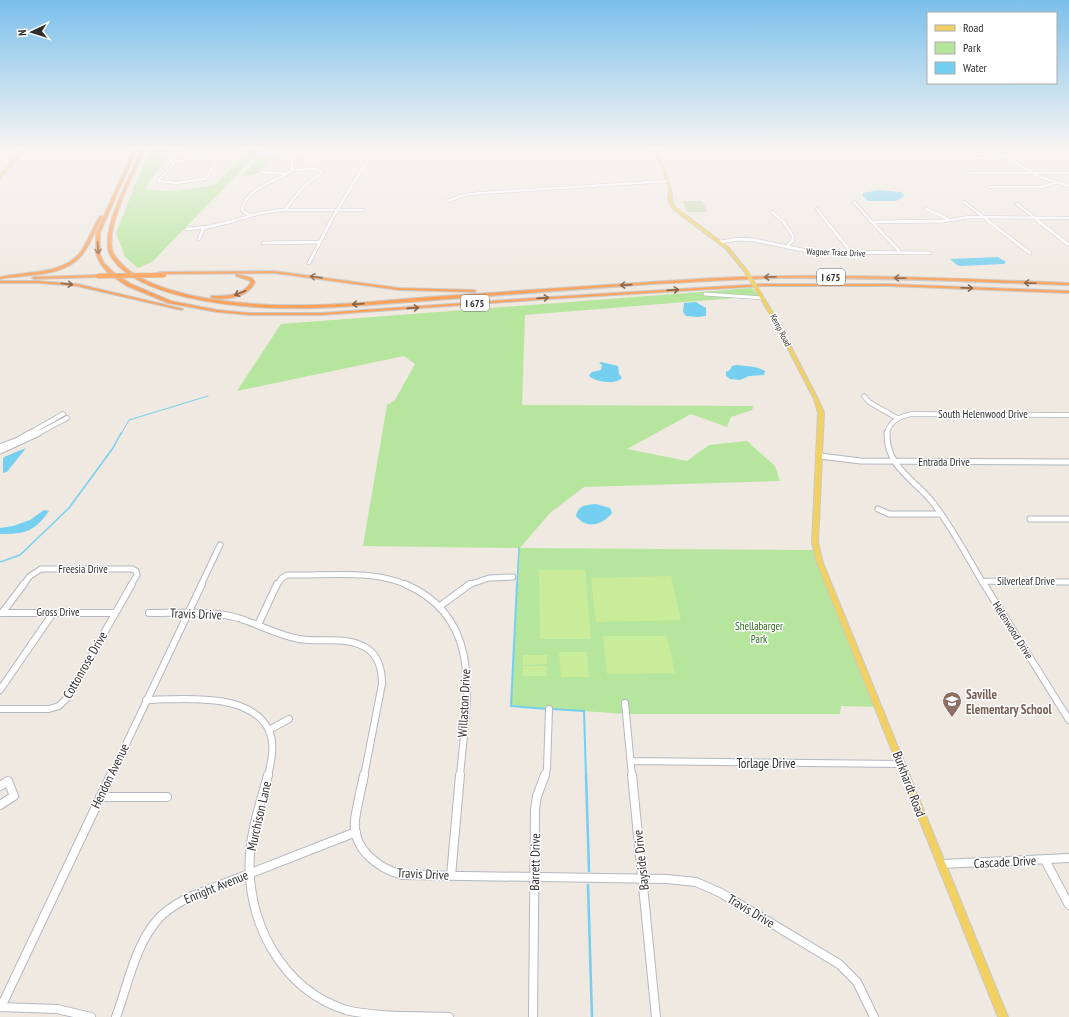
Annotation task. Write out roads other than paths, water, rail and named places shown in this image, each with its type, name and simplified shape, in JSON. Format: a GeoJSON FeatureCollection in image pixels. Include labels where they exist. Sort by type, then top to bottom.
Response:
{"type":"FeatureCollection","features":[{"type":"Feature","properties":{"kind":"highway","name":"I 675"},"geometry":{"type":"LineString","coordinates":[[116,194],[98,233],[98,254],[111,273],[129,286],[147,294],[170,302],[217,312],[250,314],[321,314],[762,285],[888,285],[1069,292]]}},
{"type":"Feature","properties":{"kind":"highway"},"geometry":{"type":"LineString","coordinates":[[124,194],[114,218],[109,244],[123,262],[140,274],[163,285],[211,297],[230,296],[247,290],[251,287],[253,282],[247,277],[236,275],[162,274]]}},
{"type":"Feature","properties":{"kind":"highway"},"geometry":{"type":"LineString","coordinates":[[0,280],[52,270],[75,260],[82,252],[99,220],[114,199]]}},
{"type":"Feature","properties":{"kind":"highway","name":"I 675"},"geometry":{"type":"LineString","coordinates":[[109,244],[113,255],[121,265],[137,276],[155,285],[188,296],[213,302],[293,307],[350,305],[708,280],[795,277],[902,278],[1069,284]]}},
{"type":"Feature","properties":{"kind":"highway"},"geometry":{"type":"LineString","coordinates":[[0,280],[96,275],[274,272],[385,287],[432,291],[592,287]]}},
{"type":"Feature","properties":{"kind":"highway"},"geometry":{"type":"LineString","coordinates":[[0,280],[77,285],[181,309],[239,317],[318,317],[388,310]]}},
{"type":"Feature","properties":{"kind":"main road","name":"Kemp Road"},"geometry":{"type":"LineString","coordinates":[[670,194],[670,200],[674,208],[720,242],[735,256],[745,270],[761,296],[819,406],[821,420],[816,543],[817,550]]}},
{"type":"Feature","properties":{"kind":"main road","name":"Burkhardt Road"},"geometry":{"type":"LineString","coordinates":[[817,550],[820,562],[1003,1017]]}},
{"type":"Feature","properties":{"kind":"street"},"geometry":{"type":"LineString","coordinates":[[250,216],[241,208],[251,194]]}},
{"type":"Feature","properties":{"kind":"street"},"geometry":{"type":"LineString","coordinates":[[285,210],[297,194]]}},
{"type":"Feature","properties":{"kind":"street"},"geometry":{"type":"LineString","coordinates":[[309,263],[346,194]]}},
{"type":"Feature","properties":{"kind":"street"},"geometry":{"type":"LineString","coordinates":[[448,201],[469,194]]}},
{"type":"Feature","properties":{"kind":"street"},"geometry":{"type":"LineString","coordinates":[[854,202],[901,253]]}},
{"type":"Feature","properties":{"kind":"street"},"geometry":{"type":"LineString","coordinates":[[964,202],[1030,253]]}},
{"type":"Feature","properties":{"kind":"street"},"geometry":{"type":"LineString","coordinates":[[1017,204],[1069,245]]}},
{"type":"Feature","properties":{"kind":"street"},"geometry":{"type":"LineString","coordinates":[[817,209],[852,252]]}},
{"type":"Feature","properties":{"kind":"street"},"geometry":{"type":"LineString","coordinates":[[926,209],[948,219]]}},
{"type":"Feature","properties":{"kind":"street"},"geometry":{"type":"LineString","coordinates":[[186,229],[203,229],[250,216],[285,210],[362,210]]}},
{"type":"Feature","properties":{"kind":"street"},"geometry":{"type":"LineString","coordinates":[[772,212],[782,220],[793,236],[793,240],[786,247]]}},
{"type":"Feature","properties":{"kind":"street"},"geometry":{"type":"LineString","coordinates":[[874,222],[928,222],[963,217],[1069,218]]}},
{"type":"Feature","properties":{"kind":"street"},"geometry":{"type":"LineString","coordinates":[[199,239],[203,229]]}},
{"type":"Feature","properties":{"kind":"street","name":"Wagner Trace Drive"},"geometry":{"type":"LineString","coordinates":[[720,242],[739,239],[754,240],[812,252],[930,253]]}},
{"type":"Feature","properties":{"kind":"street"},"geometry":{"type":"LineString","coordinates":[[263,243],[320,242]]}},
{"type":"Feature","properties":{"kind":"street"},"geometry":{"type":"LineString","coordinates":[[705,294],[761,296]]}},
{"type":"Feature","properties":{"kind":"street"},"geometry":{"type":"LineString","coordinates":[[864,396],[869,402],[897,418],[890,424],[887,432],[888,451],[892,461]]}},
{"type":"Feature","properties":{"kind":"street","name":"South Helenwood Drive"},"geometry":{"type":"LineString","coordinates":[[897,418],[906,415],[919,414],[1069,415]]}},
{"type":"Feature","properties":{"kind":"street"},"geometry":{"type":"LineString","coordinates":[[0,447],[18,440],[65,416],[30,438],[0,451]]}},
{"type":"Feature","properties":{"kind":"street","name":"Entrada Drive"},"geometry":{"type":"LineString","coordinates":[[820,456],[857,460],[892,461],[1069,462]]}},
{"type":"Feature","properties":{"kind":"street","name":"Helenwood Drive"},"geometry":{"type":"LineString","coordinates":[[892,461],[903,474],[928,497],[940,514],[1069,720]]}},
{"type":"Feature","properties":{"kind":"street"},"geometry":{"type":"LineString","coordinates":[[878,509],[888,514],[940,514]]}},
{"type":"Feature","properties":{"kind":"street"},"geometry":{"type":"LineString","coordinates":[[1030,519],[1069,519]]}},
{"type":"Feature","properties":{"kind":"street","name":"Hendon Avenue"},"geometry":{"type":"LineString","coordinates":[[0,1007],[220,545]]}},
{"type":"Feature","properties":{"kind":"street","name":"Freesia Drive"},"geometry":{"type":"LineString","coordinates":[[1,613],[30,576],[41,569],[132,569],[136,571],[137,575],[115,613]]}},
{"type":"Feature","properties":{"kind":"street","name":"Willaston Drive"},"geometry":{"type":"LineString","coordinates":[[258,625],[265,615],[278,581],[282,577],[294,575],[363,576],[381,578],[415,589],[440,606],[447,615],[459,636],[467,670],[467,688],[451,876]]}},
{"type":"Feature","properties":{"kind":"street"},"geometry":{"type":"LineString","coordinates":[[440,606],[475,580],[486,577],[513,577]]}},
{"type":"Feature","properties":{"kind":"street","name":"Silverleaf Drive"},"geometry":{"type":"LineString","coordinates":[[983,581],[1069,582]]}},
{"type":"Feature","properties":{"kind":"street","name":"Gross Drive"},"geometry":{"type":"LineString","coordinates":[[1,613],[115,613]]}},
{"type":"Feature","properties":{"kind":"street"},"geometry":{"type":"LineString","coordinates":[[0,690],[53,613]]}},
{"type":"Feature","properties":{"kind":"street","name":"Cottonrose Drive"},"geometry":{"type":"LineString","coordinates":[[0,709],[49,709],[59,706],[67,698],[115,613]]}},
{"type":"Feature","properties":{"kind":"street","name":"Travis Drive"},"geometry":{"type":"LineString","coordinates":[[149,613],[227,615],[258,625],[281,635],[296,638],[356,643],[369,650],[377,660],[381,673],[381,690],[356,814],[356,832],[362,849],[368,857],[382,869],[402,876],[643,878],[682,880],[708,886],[829,958],[848,972],[857,982],[874,1017]]}},
{"type":"Feature","properties":{"kind":"street"},"geometry":{"type":"LineString","coordinates":[[146,700],[220,701],[234,704],[251,711],[258,716],[269,730],[289,719]]}},
{"type":"Feature","properties":{"kind":"street","name":"Bayside Drive"},"geometry":{"type":"LineString","coordinates":[[625,703],[656,1017]]}},
{"type":"Feature","properties":{"kind":"street","name":"Barrett Drive"},"geometry":{"type":"LineString","coordinates":[[533,1017],[535,809],[537,796],[547,769],[549,709]]}},
{"type":"Feature","properties":{"kind":"street","name":"Murchison Lane"},"geometry":{"type":"LineString","coordinates":[[269,730],[272,740],[270,768],[252,835],[250,853],[252,898],[262,932],[267,942],[292,977],[309,991],[346,1010],[362,1014],[449,1017]]}},
{"type":"Feature","properties":{"kind":"street","name":"Torlage Drive"},"geometry":{"type":"LineString","coordinates":[[631,762],[901,764]]}},
{"type":"Feature","properties":{"kind":"street"},"geometry":{"type":"LineString","coordinates":[[0,786],[8,781],[14,796],[0,805]]}},
{"type":"Feature","properties":{"kind":"street"},"geometry":{"type":"LineString","coordinates":[[100,797],[167,797]]}},
{"type":"Feature","properties":{"kind":"street","name":"Enright Avenue"},"geometry":{"type":"LineString","coordinates":[[116,1017],[142,948],[156,922],[168,911],[187,898],[356,832]]}},
{"type":"Feature","properties":{"kind":"street","name":"Cascade Drive"},"geometry":{"type":"LineString","coordinates":[[941,864],[1069,858]]}},
{"type":"Feature","properties":{"kind":"street"},"geometry":{"type":"LineString","coordinates":[[1045,860],[1069,905]]}},
{"type":"Feature","properties":{"kind":"street"},"geometry":{"type":"LineString","coordinates":[[0,1007],[44,1007],[83,1014],[91,1017]]}},
{"type":"Feature","properties":{"kind":"water"},"geometry":{"type":"Polygon","coordinates":[[[863,194],[903,194],[905,196],[896,201],[868,201],[863,194]]]}},
{"type":"Feature","properties":{"kind":"water"},"geometry":{"type":"Polygon","coordinates":[[[998,257],[1006,262],[1004,264],[961,266],[957,265],[950,259],[998,257]]]}},
{"type":"Feature","properties":{"kind":"water"},"geometry":{"type":"Polygon","coordinates":[[[696,302],[706,308],[706,316],[686,316],[683,312],[684,303],[696,302]]]}},
{"type":"Feature","properties":{"kind":"water"},"geometry":{"type":"Polygon","coordinates":[[[601,362],[618,366],[619,374],[622,378],[615,382],[606,382],[590,377],[589,375],[592,372],[601,370],[602,365],[599,363],[601,362]]]}},
{"type":"Feature","properties":{"kind":"water"},"geometry":{"type":"Polygon","coordinates":[[[736,365],[758,368],[765,371],[764,375],[749,376],[740,380],[730,379],[726,376],[726,372],[730,370],[732,366],[736,365]]]}},
{"type":"Feature","properties":{"kind":"water"},"geometry":{"type":"Polygon","coordinates":[[[26,448],[7,472],[3,473],[4,457],[26,448]]]}},
{"type":"Feature","properties":{"kind":"water"},"geometry":{"type":"Polygon","coordinates":[[[596,504],[610,508],[612,513],[604,520],[594,524],[585,523],[576,516],[577,512],[586,505],[596,504]]]}},
{"type":"Feature","properties":{"kind":"water"},"geometry":{"type":"Polygon","coordinates":[[[44,510],[49,511],[33,528],[23,532],[0,534],[0,528],[13,526],[30,520],[44,510]]]}},
{"type":"Feature","properties":{"kind":"waterway"},"geometry":{"type":"LineString","coordinates":[[121,434],[129,420],[208,396]]}},
{"type":"Feature","properties":{"kind":"waterway"},"geometry":{"type":"LineString","coordinates":[[0,562],[20,555],[69,508],[113,448],[121,433]]}},
{"type":"Feature","properties":{"kind":"waterway"},"geometry":{"type":"LineString","coordinates":[[517,585],[519,548]]}},
{"type":"Feature","properties":{"kind":"waterway"},"geometry":{"type":"LineString","coordinates":[[517,584],[511,706],[547,709]]}},
{"type":"Feature","properties":{"kind":"waterway"},"geometry":{"type":"LineString","coordinates":[[551,709],[584,711],[586,776]]}},
{"type":"Feature","properties":{"kind":"waterway"},"geometry":{"type":"LineString","coordinates":[[586,775],[589,871]]}},
{"type":"Feature","properties":{"kind":"waterway"},"geometry":{"type":"LineString","coordinates":[[588,885],[592,1017]]}},
{"type":"Feature","properties":{"kind":"place","name":"Saville Elementary School"},"geometry":{"type":"Point","coordinates":[952,718]}},
{"type":"Feature","properties":{"kind":"park label","name":"Shellabarger Park"},"geometry":{"type":"Point","coordinates":[759,632]}}]}
